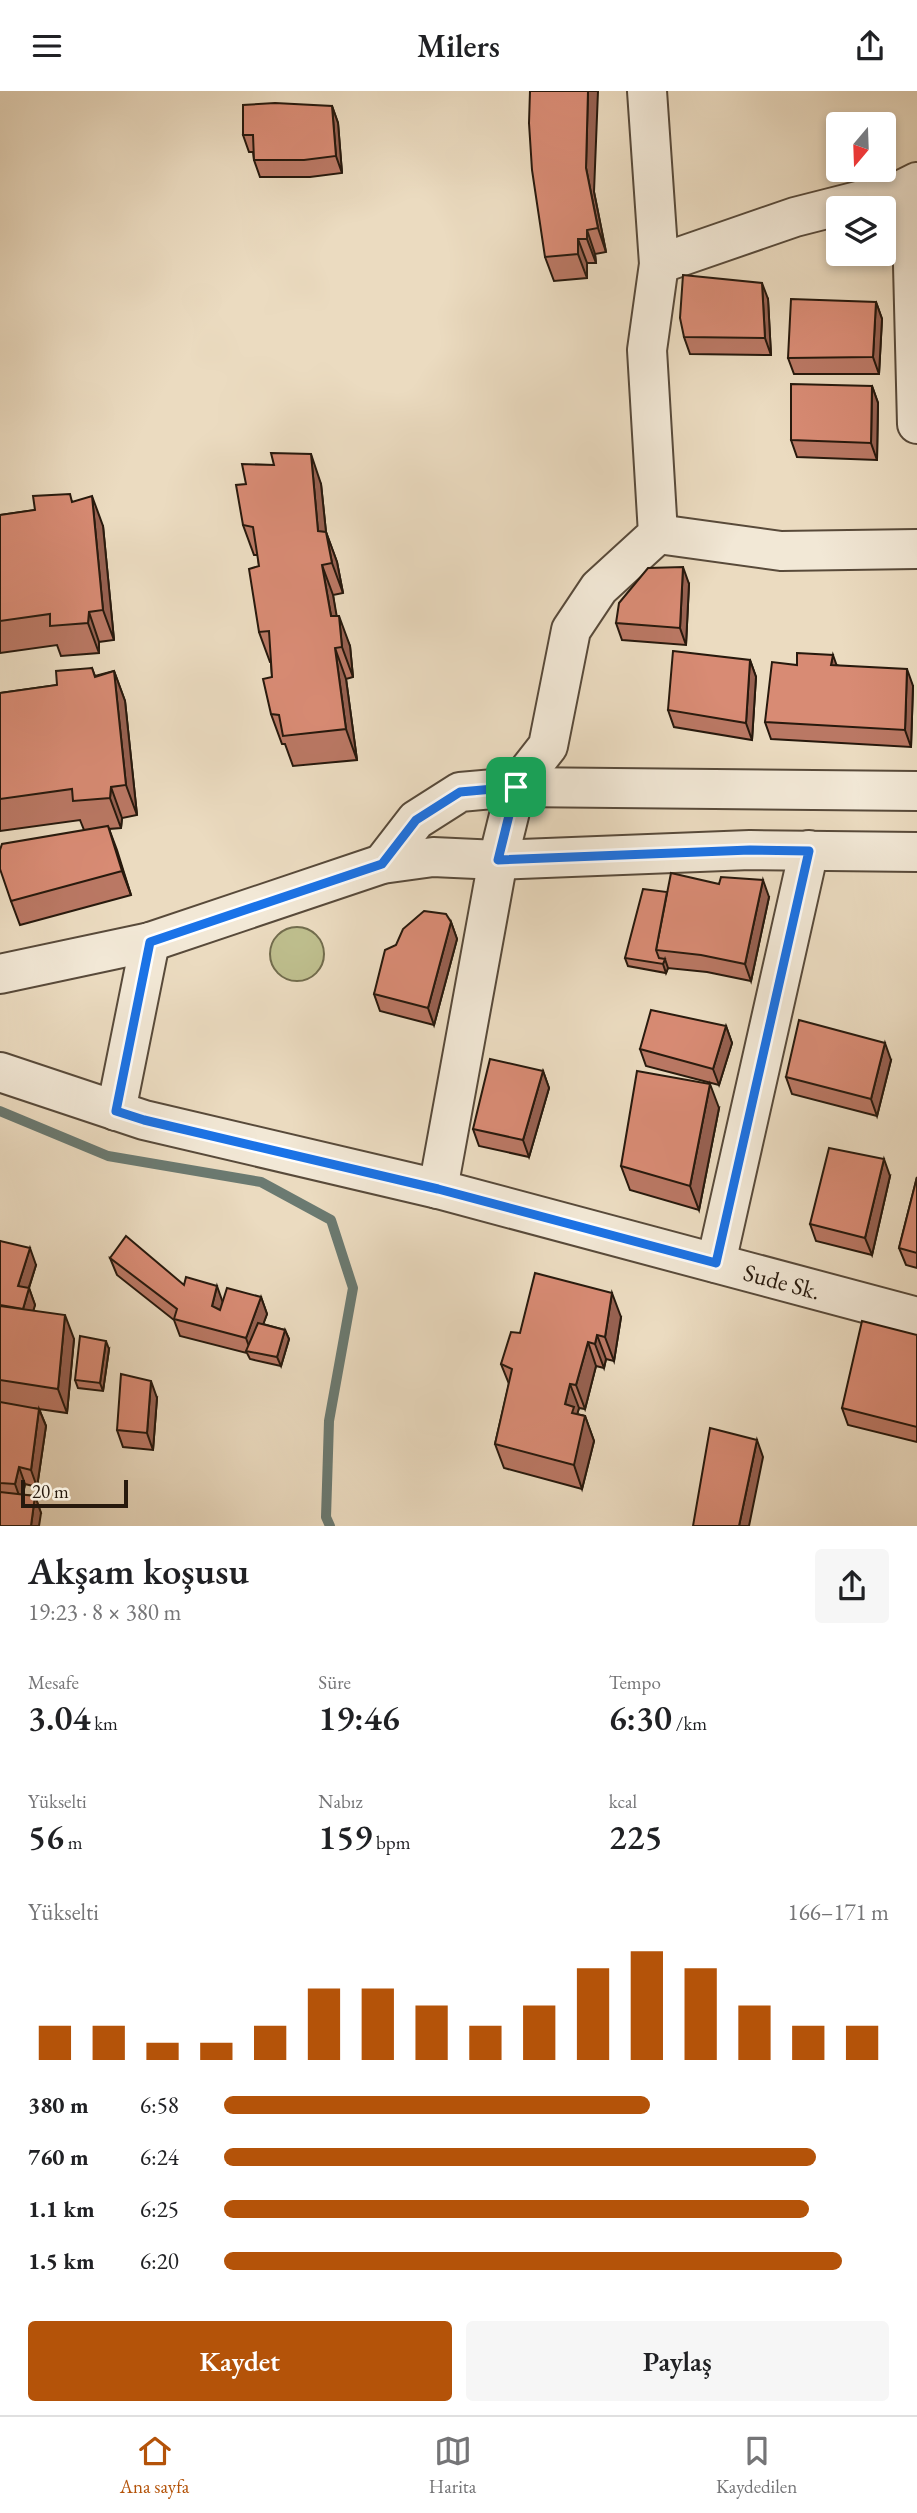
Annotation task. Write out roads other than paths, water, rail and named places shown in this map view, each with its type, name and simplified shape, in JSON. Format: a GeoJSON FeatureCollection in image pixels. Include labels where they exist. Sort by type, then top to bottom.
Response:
{"type":"FeatureCollection","features":[{"type":"Feature","properties":{"kind":"street"},"geometry":{"type":"LineString","coordinates":[[647,91],[659,264],[647,350],[658,534]]}},
{"type":"Feature","properties":{"kind":"street"},"geometry":{"type":"LineString","coordinates":[[659,264],[796,217],[909,186],[917,423]]}},
{"type":"Feature","properties":{"kind":"street"},"geometry":{"type":"LineString","coordinates":[[658,534],[781,551],[917,549]]}},
{"type":"Feature","properties":{"kind":"street"},"geometry":{"type":"LineString","coordinates":[[438,1189],[498,860],[516,787],[548,746],[571,630],[599,588],[658,534]]}},
{"type":"Feature","properties":{"kind":"street"},"geometry":{"type":"LineString","coordinates":[[382,864],[416,820],[460,792],[516,787],[917,792]]}},
{"type":"Feature","properties":{"kind":"street"},"geometry":{"type":"LineString","coordinates":[[0,974],[150,942],[382,864],[433,857],[498,860],[750,850],[917,852]]}},
{"type":"Feature","properties":{"kind":"street"},"geometry":{"type":"LineString","coordinates":[[716,1263],[809,851]]}},
{"type":"Feature","properties":{"kind":"street"},"geometry":{"type":"LineString","coordinates":[[116,1111],[150,942]]}},
{"type":"Feature","properties":{"kind":"street","name":"Sude Sk."},"geometry":{"type":"LineString","coordinates":[[0,1072],[144,1120],[438,1189],[917,1317]]}},
{"type":"Feature","properties":{"kind":"waterway"},"geometry":{"type":"LineString","coordinates":[[0,1111],[108,1156],[261,1182],[331,1220],[353,1288],[329,1421],[326,1517],[330,1526]]}}]}
